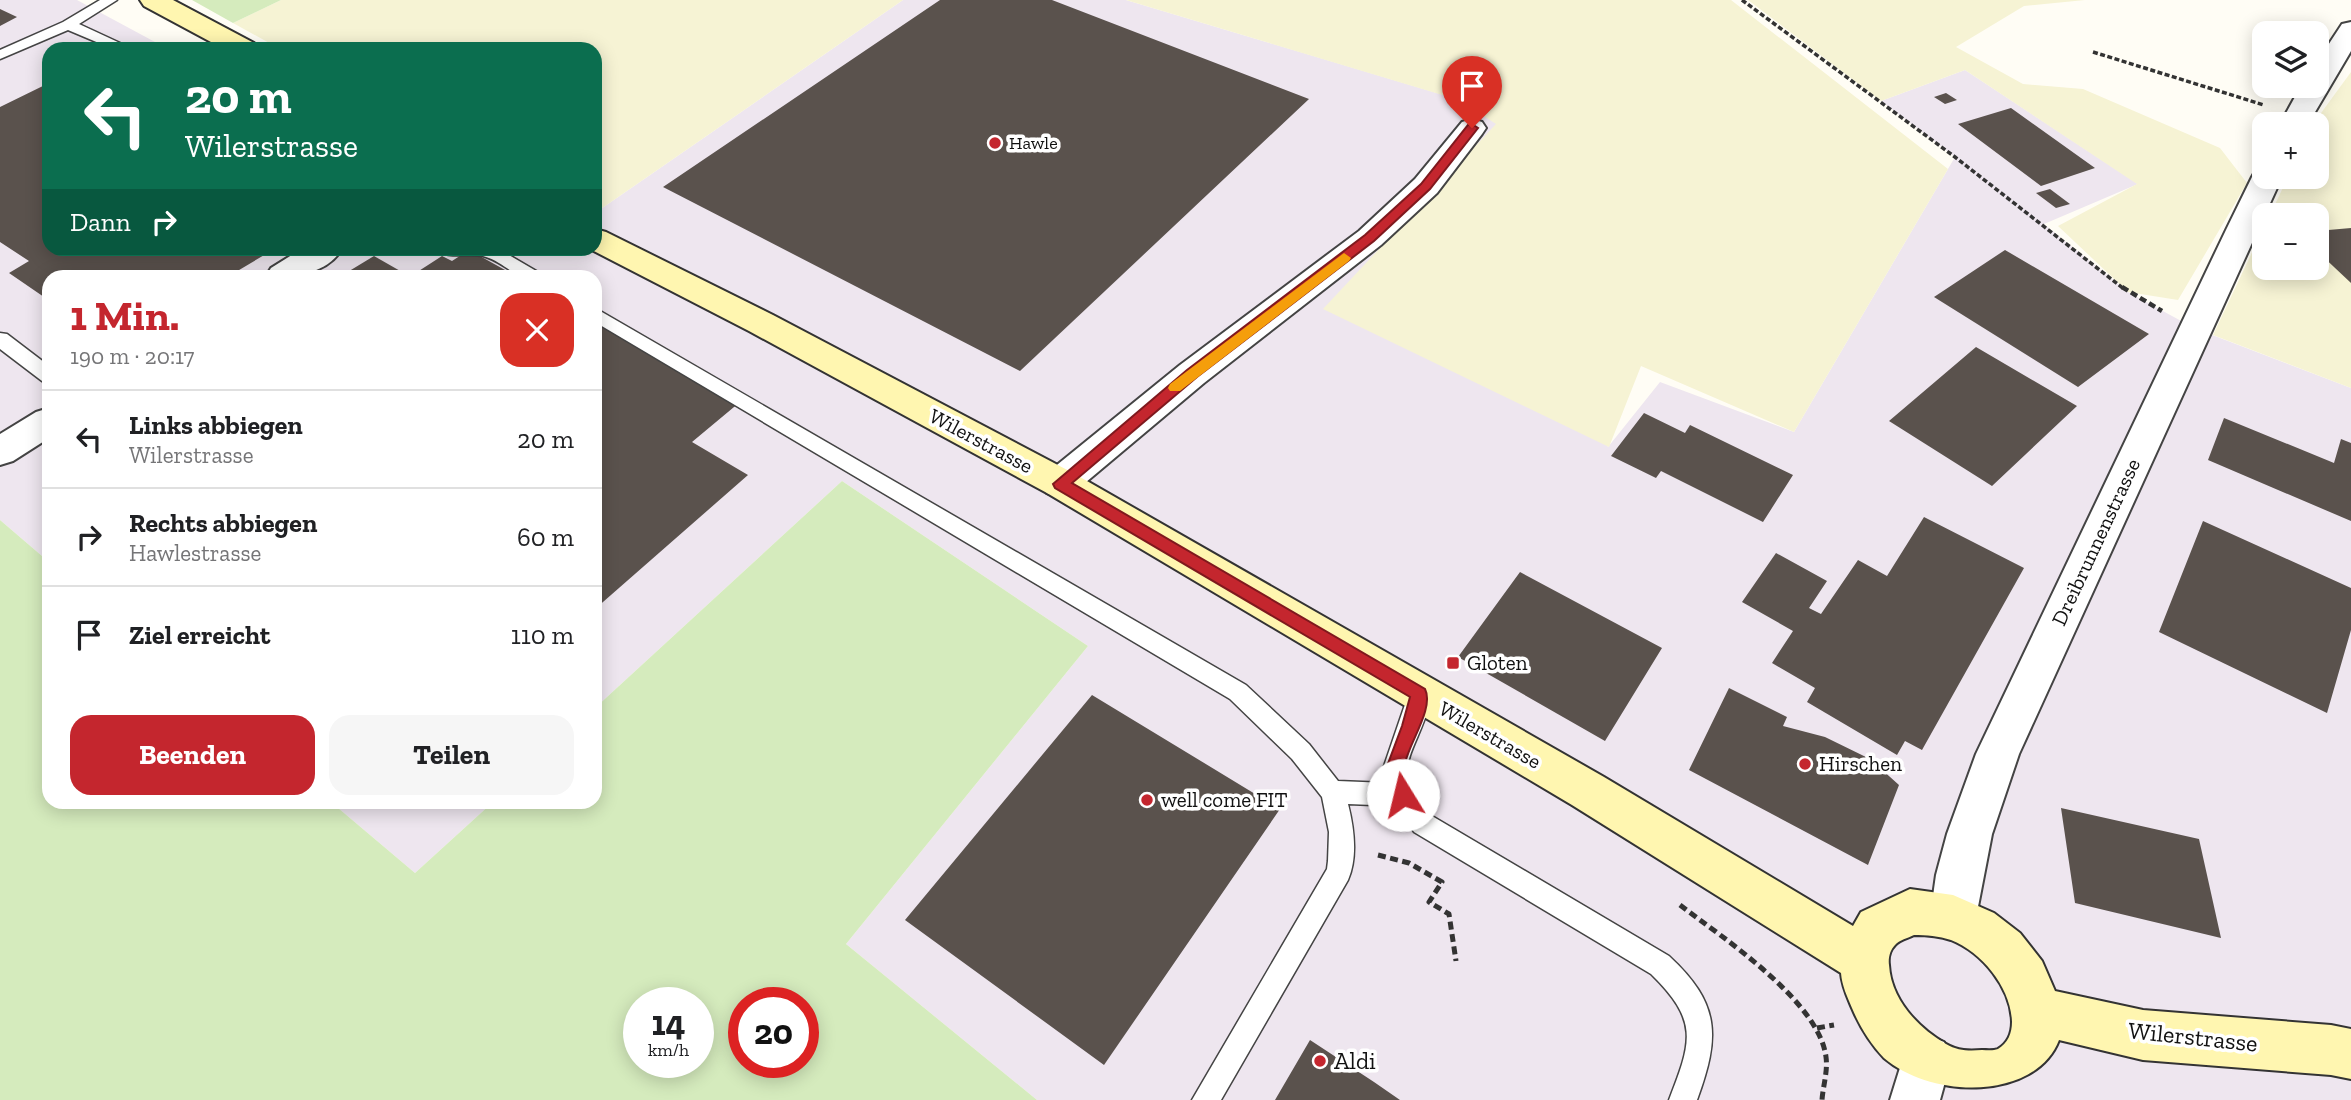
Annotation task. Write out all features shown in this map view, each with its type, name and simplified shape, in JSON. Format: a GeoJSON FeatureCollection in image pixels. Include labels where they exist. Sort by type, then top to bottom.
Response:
{"type":"FeatureCollection","features":[{"type":"Feature","properties":{"kind":"main road"},"geometry":{"type":"LineString","coordinates":[[153,0],[231,42]]}},
{"type":"Feature","properties":{"kind":"main road","name":"Wilerstrasse"},"geometry":{"type":"LineString","coordinates":[[602,243],[761,323],[1060,484],[1588,791],[1863,959]]}},
{"type":"Feature","properties":{"kind":"main road"},"geometry":{"type":"LineString","coordinates":[[1910,912],[1931,912],[1953,917],[1977,929],[1999,945],[2017,964],[2030,988],[2037,1011],[2037,1033],[2030,1052],[2017,1066],[1998,1075],[1976,1077],[1951,1072],[1920,1080],[1901,1041],[1881,1019],[1866,988],[1863,959],[1868,942],[1878,928],[1892,917],[1910,912]]}},
{"type":"Feature","properties":{"kind":"main road","name":"Wilerstrasse"},"geometry":{"type":"LineString","coordinates":[[2037,1011],[2143,1035],[2331,1050],[2351,1054]]}},
{"type":"Feature","properties":{"kind":"street"},"geometry":{"type":"LineString","coordinates":[[2329,64],[2351,30]]}},
{"type":"Feature","properties":{"kind":"street"},"geometry":{"type":"LineString","coordinates":[[1060,484],[1192,374],[1370,238],[1426,186],[1472,128]]}},
{"type":"Feature","properties":{"kind":"street","name":"Dreibrunnenstrasse"},"geometry":{"type":"LineString","coordinates":[[1953,917],[1956,880],[1980,794],[2194,328],[2261,189]]}},
{"type":"Feature","properties":{"kind":"street"},"geometry":{"type":"LineString","coordinates":[[292,270],[314,256]]}},
{"type":"Feature","properties":{"kind":"street"},"geometry":{"type":"LineString","coordinates":[[0,451],[42,425]]}},
{"type":"Feature","properties":{"kind":"lane"},"geometry":{"type":"LineString","coordinates":[[0,55],[68,25],[110,0]]}},
{"type":"Feature","properties":{"kind":"lane"},"geometry":{"type":"LineString","coordinates":[[68,25],[109,42]]}},
{"type":"Feature","properties":{"kind":"lane"},"geometry":{"type":"LineString","coordinates":[[497,256],[521,270]]}},
{"type":"Feature","properties":{"kind":"lane"},"geometry":{"type":"LineString","coordinates":[[602,318],[1238,692],[1279,728],[1318,769],[1332,792],[1341,818],[1344,845],[1339,872],[1206,1100]]}},
{"type":"Feature","properties":{"kind":"lane"},"geometry":{"type":"LineString","coordinates":[[0,339],[42,371]]}},
{"type":"Feature","properties":{"kind":"lane"},"geometry":{"type":"LineString","coordinates":[[1419,694],[1411,726],[1395,769],[1403,795],[1423,824],[1660,965],[1675,978],[1697,1013],[1702,1034],[1700,1054],[1682,1100]]}},
{"type":"Feature","properties":{"kind":"lane"},"geometry":{"type":"LineString","coordinates":[[1332,792],[1403,795]]}},
{"type":"Feature","properties":{"kind":"path"},"geometry":{"type":"LineString","coordinates":[[1742,0],[1955,157],[2127,292],[2194,328]]}},
{"type":"Feature","properties":{"kind":"path"},"geometry":{"type":"LineString","coordinates":[[2094,52],[2272,112]]}},
{"type":"Feature","properties":{"kind":"path"},"geometry":{"type":"LineString","coordinates":[[1415,866],[1442,882],[1429,902],[1449,914],[1456,961]]}},
{"type":"Feature","properties":{"kind":"path"},"geometry":{"type":"LineString","coordinates":[[1817,1028],[1826,1056],[1822,1100]]}},
{"type":"Feature","properties":{"kind":"shaded area"},"geometry":{"type":"Polygon","coordinates":[[[0,0],[77,0],[155,42],[42,42],[42,256],[602,256],[602,208],[903,0],[1126,0],[1507,114],[1608,447],[1660,382],[1794,432],[1955,157],[1881,101],[1965,70],[2138,184],[2044,224],[2128,292],[2194,328],[2351,388],[2351,1100],[1037,1100],[846,944],[1088,646],[842,481],[602,702],[602,270],[42,270],[42,556],[0,520],[0,0]]]}},
{"type":"Feature","properties":{"kind":"shaded area"},"geometry":{"type":"Polygon","coordinates":[[[281,0],[903,0],[602,208],[602,42],[267,42],[233,23],[281,0]]]}},
{"type":"Feature","properties":{"kind":"shaded area"},"geometry":{"type":"Polygon","coordinates":[[[1126,0],[1731,0],[1948,169],[1794,432],[1641,366],[1609,447],[1323,309],[1496,124],[1459,100],[1126,0]]]}},
{"type":"Feature","properties":{"kind":"shaded area"},"geometry":{"type":"Polygon","coordinates":[[[1748,0],[2085,0],[2024,6],[1956,47],[2023,84],[2083,89],[2220,148],[2247,183],[2178,300],[2128,292],[2058,226],[2137,184],[1965,70],[1881,101],[1748,0]]]}},
{"type":"Feature","properties":{"kind":"shaded area"},"geometry":{"type":"Polygon","coordinates":[[[2351,72],[2351,388],[2213,335],[2252,252],[2252,280],[2329,280],[2329,203],[2276,203],[2282,189],[2329,189],[2329,112],[2322,112],[2351,72]]]}},
{"type":"Feature","properties":{"kind":"shaded area"},"geometry":{"type":"Polygon","coordinates":[[[339,809],[485,809],[415,873],[339,809]]]}},
{"type":"Feature","properties":{"kind":"green space"},"geometry":{"type":"Polygon","coordinates":[[[192,0],[281,0],[233,23],[192,0]]]}},
{"type":"Feature","properties":{"kind":"green space"},"geometry":{"type":"Polygon","coordinates":[[[842,481],[1088,646],[846,944],[1037,1100],[0,1100],[0,520],[42,556],[42,809],[339,809],[415,873],[485,809],[602,809],[602,702],[842,481]]]}},
{"type":"Feature","properties":{"kind":"building","name":"Hawle"},"geometry":{"type":"Polygon","coordinates":[[[940,0],[1052,0],[1309,99],[1020,371],[663,187],[940,0]]]}},
{"type":"Feature","properties":{"kind":"building"},"geometry":{"type":"Polygon","coordinates":[[[0,9],[17,17],[0,26],[0,9]]]}},
{"type":"Feature","properties":{"kind":"building"},"geometry":{"type":"Polygon","coordinates":[[[42,86],[42,256],[263,256],[239,270],[42,270],[42,296],[9,273],[29,261],[0,242],[0,107],[42,86]]]}},
{"type":"Feature","properties":{"kind":"building"},"geometry":{"type":"Polygon","coordinates":[[[1946,93],[1957,100],[1945,104],[1934,97],[1946,93]]]}},
{"type":"Feature","properties":{"kind":"building"},"geometry":{"type":"Polygon","coordinates":[[[2011,108],[2095,168],[2041,186],[1958,124],[2011,108]]]}},
{"type":"Feature","properties":{"kind":"building"},"geometry":{"type":"Polygon","coordinates":[[[2050,189],[2070,204],[2056,208],[2036,193],[2050,189]]]}},
{"type":"Feature","properties":{"kind":"building"},"geometry":{"type":"Polygon","coordinates":[[[2351,228],[2351,283],[2329,262],[2329,230],[2351,228]]]}},
{"type":"Feature","properties":{"kind":"building"},"geometry":{"type":"Polygon","coordinates":[[[2005,250],[2149,334],[2078,387],[1934,297],[2005,250]]]}},
{"type":"Feature","properties":{"kind":"building"},"geometry":{"type":"Polygon","coordinates":[[[374,256],[398,270],[351,270],[374,256]]]}},
{"type":"Feature","properties":{"kind":"building"},"geometry":{"type":"Polygon","coordinates":[[[442,256],[452,261],[460,256],[480,256],[505,270],[420,270],[442,256]]]}},
{"type":"Feature","properties":{"kind":"building"},"geometry":{"type":"Polygon","coordinates":[[[602,325],[740,402],[692,442],[748,475],[602,603],[602,325]]]}},
{"type":"Feature","properties":{"kind":"building"},"geometry":{"type":"Polygon","coordinates":[[[1976,347],[2077,406],[1992,486],[1889,421],[1976,347]]]}},
{"type":"Feature","properties":{"kind":"building"},"geometry":{"type":"Polygon","coordinates":[[[1644,413],[1685,433],[1690,425],[1793,475],[1763,522],[1661,471],[1656,478],[1611,456],[1644,413]]]}},
{"type":"Feature","properties":{"kind":"building"},"geometry":{"type":"Polygon","coordinates":[[[2224,418],[2334,463],[2341,439],[2351,443],[2351,521],[2208,460],[2224,418]]]}},
{"type":"Feature","properties":{"kind":"building"},"geometry":{"type":"Polygon","coordinates":[[[1924,517],[2024,568],[1922,750],[1905,741],[1897,755],[1807,702],[1815,688],[1772,663],[1793,631],[1742,602],[1776,553],[1827,581],[1809,608],[1821,614],[1858,560],[1887,576],[1924,517]]]}},
{"type":"Feature","properties":{"kind":"building"},"geometry":{"type":"Polygon","coordinates":[[[2203,521],[2351,588],[2351,630],[2327,713],[2159,632],[2203,521]]]}},
{"type":"Feature","properties":{"kind":"building"},"geometry":{"type":"Polygon","coordinates":[[[1520,572],[1662,648],[1605,741],[1458,657],[1520,572]]]}},
{"type":"Feature","properties":{"kind":"building"},"geometry":{"type":"Polygon","coordinates":[[[1729,688],[1787,717],[1783,726],[1825,737],[1870,759],[1899,785],[1868,865],[1689,770],[1729,688]]]}},
{"type":"Feature","properties":{"kind":"building"},"geometry":{"type":"Polygon","coordinates":[[[1092,695],[1280,809],[1104,1065],[905,920],[1092,695]]]}},
{"type":"Feature","properties":{"kind":"building"},"geometry":{"type":"Polygon","coordinates":[[[2061,808],[2199,839],[2221,938],[2075,903],[2061,808]]]}},
{"type":"Feature","properties":{"kind":"building","name":"Aldi"},"geometry":{"type":"Polygon","coordinates":[[[1310,1040],[1374,1082],[1400,1100],[1275,1100],[1310,1040]]]}},
{"type":"Feature","properties":{"kind":"slow traffic"},"geometry":{"type":"LineString","coordinates":[[1175,388],[1344,258]]}},
{"type":"Feature","properties":{"kind":"place","name":"Hawle"},"geometry":{"type":"Point","coordinates":[995,143]}},
{"type":"Feature","properties":{"kind":"place","name":"Gloten"},"geometry":{"type":"Point","coordinates":[1453,663]}},
{"type":"Feature","properties":{"kind":"place","name":"Hirschen"},"geometry":{"type":"Point","coordinates":[1805,764]}},
{"type":"Feature","properties":{"kind":"place","name":"well come FIT"},"geometry":{"type":"Point","coordinates":[1147,800]}},
{"type":"Feature","properties":{"kind":"place","name":"Aldi"},"geometry":{"type":"Point","coordinates":[1320,1061]}},
{"type":"Feature","properties":{"kind":"route"},"geometry":{"type":"LineString","coordinates":[[1403,795],[1395,769],[1411,726],[1419,694],[1060,484],[1192,374],[1370,238],[1426,186],[1472,128]]}}]}
